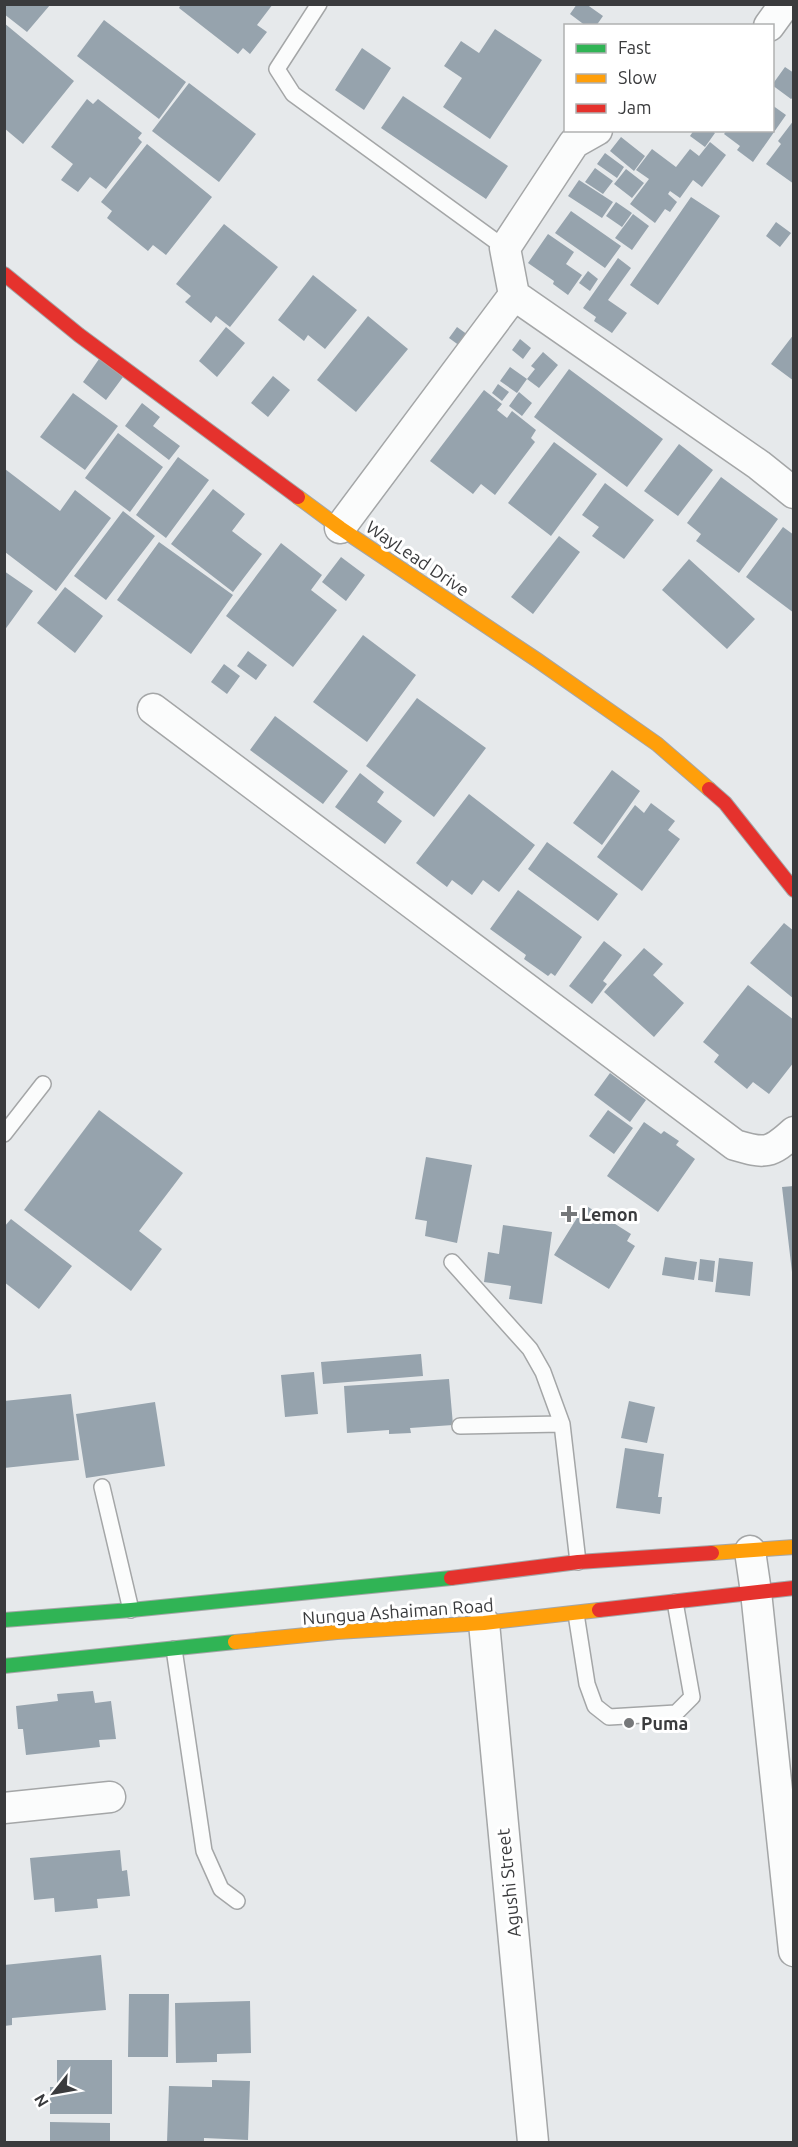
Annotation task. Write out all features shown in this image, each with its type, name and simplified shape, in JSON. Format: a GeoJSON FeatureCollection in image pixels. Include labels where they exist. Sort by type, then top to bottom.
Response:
{"type":"FeatureCollection","features":[{"type":"Feature","properties":{"kind":"main road","name":"WayLead Drive"},"geometry":{"type":"LineString","coordinates":[[4,274],[79,335],[340,528],[537,660],[657,744],[725,803],[794,890]]}},
{"type":"Feature","properties":{"kind":"main road","name":"Nungua Ashaiman Road"},"geometry":{"type":"LineString","coordinates":[[4,1620],[131,1610],[493,1574],[578,1562],[794,1547]]}},
{"type":"Feature","properties":{"kind":"main road","name":"Nungua Ashaiman Road"},"geometry":{"type":"LineString","coordinates":[[4,1666],[337,1632],[484,1623],[576,1614],[794,1588]]}},
{"type":"Feature","properties":{"kind":"street"},"geometry":{"type":"LineString","coordinates":[[771,24],[785,4]]}},
{"type":"Feature","properties":{"kind":"street"},"geometry":{"type":"LineString","coordinates":[[593,132],[574,143],[505,248],[514,295],[750,459],[794,493]]}},
{"type":"Feature","properties":{"kind":"street"},"geometry":{"type":"LineString","coordinates":[[340,528],[514,295]]}},
{"type":"Feature","properties":{"kind":"street"},"geometry":{"type":"LineString","coordinates":[[153,709],[735,1145],[758,1152],[778,1146],[794,1132]]}},
{"type":"Feature","properties":{"kind":"street"},"geometry":{"type":"LineString","coordinates":[[750,1551],[794,1951]]}},
{"type":"Feature","properties":{"kind":"street","name":"Agushi Street"},"geometry":{"type":"LineString","coordinates":[[484,1623],[533,2142]]}},
{"type":"Feature","properties":{"kind":"street"},"geometry":{"type":"LineString","coordinates":[[4,1808],[110,1797]]}},
{"type":"Feature","properties":{"kind":"lane"},"geometry":{"type":"LineString","coordinates":[[319,4],[277,69],[292,94],[505,248]]}},
{"type":"Feature","properties":{"kind":"lane"},"geometry":{"type":"LineString","coordinates":[[4,1134],[43,1084]]}},
{"type":"Feature","properties":{"kind":"lane"},"geometry":{"type":"LineString","coordinates":[[452,1262],[530,1349],[543,1372],[562,1424],[578,1562]]}},
{"type":"Feature","properties":{"kind":"lane"},"geometry":{"type":"LineString","coordinates":[[460,1426],[562,1424]]}},
{"type":"Feature","properties":{"kind":"lane"},"geometry":{"type":"LineString","coordinates":[[102,1487],[131,1610]]}},
{"type":"Feature","properties":{"kind":"lane"},"geometry":{"type":"LineString","coordinates":[[576,1614],[587,1684],[595,1706],[609,1717],[676,1713],[692,1696],[675,1602]]}},
{"type":"Feature","properties":{"kind":"lane"},"geometry":{"type":"LineString","coordinates":[[174,1649],[204,1851],[221,1889],[237,1901]]}},
{"type":"Feature","properties":{"kind":"building"},"geometry":{"type":"Polygon","coordinates":[[[181,4],[273,4],[257,25],[267,32],[250,54],[243,48],[238,54],[179,8],[181,4]]]}},
{"type":"Feature","properties":{"kind":"building"},"geometry":{"type":"Polygon","coordinates":[[[577,4],[586,4],[603,16],[597,24],[583,24],[570,14],[577,4]]]}},
{"type":"Feature","properties":{"kind":"building"},"geometry":{"type":"Polygon","coordinates":[[[4,5],[50,5],[27,32],[4,14],[4,5]]]}},
{"type":"Feature","properties":{"kind":"building"},"geometry":{"type":"Polygon","coordinates":[[[104,20],[186,82],[159,119],[77,56],[104,20]]]}},
{"type":"Feature","properties":{"kind":"building"},"geometry":{"type":"Polygon","coordinates":[[[4,23],[74,81],[23,144],[4,128],[4,23]]]}},
{"type":"Feature","properties":{"kind":"building"},"geometry":{"type":"Polygon","coordinates":[[[495,29],[542,60],[490,139],[443,107],[462,78],[444,66],[461,41],[479,53],[495,29]]]}},
{"type":"Feature","properties":{"kind":"building"},"geometry":{"type":"Polygon","coordinates":[[[362,48],[391,68],[364,110],[335,90],[362,48]]]}},
{"type":"Feature","properties":{"kind":"building"},"geometry":{"type":"Polygon","coordinates":[[[785,67],[794,73],[794,97],[791,99],[774,86],[774,82],[785,67]]]}},
{"type":"Feature","properties":{"kind":"building"},"geometry":{"type":"Polygon","coordinates":[[[189,83],[256,134],[219,182],[152,131],[189,83]]]}},
{"type":"Feature","properties":{"kind":"building"},"geometry":{"type":"Polygon","coordinates":[[[403,96],[508,166],[486,199],[381,128],[403,96]]]}},
{"type":"Feature","properties":{"kind":"building"},"geometry":{"type":"Polygon","coordinates":[[[87,99],[93,104],[98,99],[142,133],[138,138],[142,142],[106,189],[90,177],[78,192],[61,180],[73,164],[51,147],[87,99]]]}},
{"type":"Feature","properties":{"kind":"building"},"geometry":{"type":"Polygon","coordinates":[[[774,106],[786,115],[753,162],[737,150],[740,146],[724,134],[726,132],[774,132],[774,106]]]}},
{"type":"Feature","properties":{"kind":"building"},"geometry":{"type":"Polygon","coordinates":[[[794,120],[794,184],[766,164],[781,144],[778,141],[794,120]]]}},
{"type":"Feature","properties":{"kind":"building"},"geometry":{"type":"Polygon","coordinates":[[[693,132],[715,133],[705,147],[690,136],[693,132]]]}},
{"type":"Feature","properties":{"kind":"building"},"geometry":{"type":"Polygon","coordinates":[[[621,137],[645,156],[634,171],[610,151],[621,137]]]}},
{"type":"Feature","properties":{"kind":"building"},"geometry":{"type":"Polygon","coordinates":[[[710,142],[726,155],[702,187],[693,180],[680,198],[670,191],[668,194],[677,202],[670,212],[665,209],[655,223],[630,204],[649,179],[636,170],[652,149],[676,167],[690,149],[699,156],[710,142]]]}},
{"type":"Feature","properties":{"kind":"building"},"geometry":{"type":"Polygon","coordinates":[[[147,144],[212,197],[166,255],[153,245],[148,251],[107,218],[112,211],[101,202],[147,144]]]}},
{"type":"Feature","properties":{"kind":"building"},"geometry":{"type":"Polygon","coordinates":[[[605,153],[624,167],[617,178],[597,164],[605,153]]]}},
{"type":"Feature","properties":{"kind":"building"},"geometry":{"type":"Polygon","coordinates":[[[595,168],[613,181],[603,194],[585,182],[595,168]]]}},
{"type":"Feature","properties":{"kind":"building"},"geometry":{"type":"Polygon","coordinates":[[[626,169],[644,183],[632,198],[614,184],[626,169]]]}},
{"type":"Feature","properties":{"kind":"building"},"geometry":{"type":"Polygon","coordinates":[[[579,180],[613,202],[602,218],[568,196],[579,180]]]}},
{"type":"Feature","properties":{"kind":"building"},"geometry":{"type":"Polygon","coordinates":[[[691,197],[720,216],[658,305],[630,285],[691,197]]]}},
{"type":"Feature","properties":{"kind":"building"},"geometry":{"type":"Polygon","coordinates":[[[616,202],[632,213],[622,227],[606,216],[616,202]]]}},
{"type":"Feature","properties":{"kind":"building"},"geometry":{"type":"Polygon","coordinates":[[[571,211],[621,246],[605,268],[555,233],[571,211]]]}},
{"type":"Feature","properties":{"kind":"building"},"geometry":{"type":"Polygon","coordinates":[[[633,214],[649,226],[632,250],[615,238],[633,214]]]}},
{"type":"Feature","properties":{"kind":"building"},"geometry":{"type":"Polygon","coordinates":[[[776,222],[791,233],[780,247],[766,236],[776,222]]]}},
{"type":"Feature","properties":{"kind":"building"},"geometry":{"type":"Polygon","coordinates":[[[224,224],[278,267],[230,327],[216,316],[211,323],[185,302],[191,296],[176,284],[224,224]]]}},
{"type":"Feature","properties":{"kind":"building"},"geometry":{"type":"Polygon","coordinates":[[[548,234],[574,252],[566,264],[582,275],[568,295],[553,284],[554,281],[528,263],[548,234]]]}},
{"type":"Feature","properties":{"kind":"building"},"geometry":{"type":"Polygon","coordinates":[[[618,258],[631,268],[608,300],[627,313],[612,333],[594,321],[596,317],[583,308],[618,258]]]}},
{"type":"Feature","properties":{"kind":"building"},"geometry":{"type":"Polygon","coordinates":[[[588,271],[598,279],[590,291],[579,283],[588,271]]]}},
{"type":"Feature","properties":{"kind":"building"},"geometry":{"type":"Polygon","coordinates":[[[313,275],[357,310],[325,349],[308,335],[304,341],[278,320],[313,275]]]}},
{"type":"Feature","properties":{"kind":"building"},"geometry":{"type":"Polygon","coordinates":[[[368,316],[408,349],[356,412],[317,380],[368,316]]]}},
{"type":"Feature","properties":{"kind":"building"},"geometry":{"type":"Polygon","coordinates":[[[226,327],[245,343],[217,377],[199,361],[226,327]]]}},
{"type":"Feature","properties":{"kind":"building"},"geometry":{"type":"Polygon","coordinates":[[[457,327],[468,335],[460,346],[449,338],[457,327]]]}},
{"type":"Feature","properties":{"kind":"building"},"geometry":{"type":"Polygon","coordinates":[[[794,334],[794,381],[771,364],[794,334]]]}},
{"type":"Feature","properties":{"kind":"building"},"geometry":{"type":"Polygon","coordinates":[[[520,339],[531,348],[523,359],[512,350],[520,339]]]}},
{"type":"Feature","properties":{"kind":"building"},"geometry":{"type":"Polygon","coordinates":[[[543,352],[558,365],[539,388],[527,379],[535,369],[531,366],[543,352]]]}},
{"type":"Feature","properties":{"kind":"building"},"geometry":{"type":"Polygon","coordinates":[[[99,359],[123,377],[106,400],[83,382],[99,359]]]}},
{"type":"Feature","properties":{"kind":"building"},"geometry":{"type":"Polygon","coordinates":[[[510,367],[527,379],[517,393],[500,381],[510,367]]]}},
{"type":"Feature","properties":{"kind":"building"},"geometry":{"type":"Polygon","coordinates":[[[569,369],[663,439],[627,487],[534,417],[569,369]]]}},
{"type":"Feature","properties":{"kind":"building"},"geometry":{"type":"Polygon","coordinates":[[[273,376],[290,390],[268,417],[251,403],[273,376]]]}},
{"type":"Feature","properties":{"kind":"building"},"geometry":{"type":"Polygon","coordinates":[[[498,384],[509,392],[502,401],[492,393],[498,384]]]}},
{"type":"Feature","properties":{"kind":"building"},"geometry":{"type":"Polygon","coordinates":[[[484,390],[502,404],[497,410],[507,418],[512,411],[536,430],[531,438],[535,442],[495,495],[481,484],[473,494],[430,461],[484,390]]]}},
{"type":"Feature","properties":{"kind":"building"},"geometry":{"type":"Polygon","coordinates":[[[519,392],[532,403],[522,416],[509,406],[519,392]]]}},
{"type":"Feature","properties":{"kind":"building"},"geometry":{"type":"Polygon","coordinates":[[[73,393],[118,426],[85,470],[40,437],[73,393]]]}},
{"type":"Feature","properties":{"kind":"building"},"geometry":{"type":"Polygon","coordinates":[[[142,403],[160,417],[153,426],[180,446],[169,460],[125,426],[142,403]]]}},
{"type":"Feature","properties":{"kind":"building"},"geometry":{"type":"Polygon","coordinates":[[[118,433],[163,467],[130,512],[85,478],[118,433]]]}},
{"type":"Feature","properties":{"kind":"building"},"geometry":{"type":"Polygon","coordinates":[[[554,442],[597,474],[551,536],[508,503],[554,442]]]}},
{"type":"Feature","properties":{"kind":"building"},"geometry":{"type":"Polygon","coordinates":[[[679,444],[713,470],[678,516],[644,491],[679,444]]]}},
{"type":"Feature","properties":{"kind":"building"},"geometry":{"type":"Polygon","coordinates":[[[178,457],[209,480],[166,538],[136,515],[178,457]]]}},
{"type":"Feature","properties":{"kind":"building"},"geometry":{"type":"Polygon","coordinates":[[[5,469],[60,511],[75,490],[111,518],[56,591],[5,552],[5,469]]]}},
{"type":"Feature","properties":{"kind":"building"},"geometry":{"type":"Polygon","coordinates":[[[721,477],[778,519],[739,573],[696,541],[701,534],[687,523],[721,477]]]}},
{"type":"Feature","properties":{"kind":"building"},"geometry":{"type":"Polygon","coordinates":[[[605,483],[654,520],[624,559],[592,536],[599,527],[582,515],[605,483]]]}},
{"type":"Feature","properties":{"kind":"building"},"geometry":{"type":"Polygon","coordinates":[[[213,489],[245,514],[232,531],[262,554],[233,592],[171,544],[213,489]]]}},
{"type":"Feature","properties":{"kind":"building"},"geometry":{"type":"Polygon","coordinates":[[[123,511],[155,536],[106,600],[74,576],[123,511]]]}},
{"type":"Feature","properties":{"kind":"building"},"geometry":{"type":"Polygon","coordinates":[[[783,527],[794,535],[794,613],[746,577],[783,527]]]}},
{"type":"Feature","properties":{"kind":"building"},"geometry":{"type":"Polygon","coordinates":[[[559,536],[580,552],[533,614],[511,597],[559,536]]]}},
{"type":"Feature","properties":{"kind":"building"},"geometry":{"type":"Polygon","coordinates":[[[159,542],[233,595],[191,654],[117,600],[159,542]]]}},
{"type":"Feature","properties":{"kind":"building"},"geometry":{"type":"Polygon","coordinates":[[[281,543],[322,575],[311,590],[337,610],[293,667],[226,616],[281,543]]]}},
{"type":"Feature","properties":{"kind":"building"},"geometry":{"type":"Polygon","coordinates":[[[341,557],[365,575],[346,601],[322,582],[341,557]]]}},
{"type":"Feature","properties":{"kind":"building"},"geometry":{"type":"Polygon","coordinates":[[[689,559],[755,619],[727,649],[662,590],[689,559]]]}},
{"type":"Feature","properties":{"kind":"building"},"geometry":{"type":"Polygon","coordinates":[[[4,571],[33,591],[4,631],[4,571]]]}},
{"type":"Feature","properties":{"kind":"building"},"geometry":{"type":"Polygon","coordinates":[[[65,587],[103,616],[75,653],[37,623],[65,587]]]}},
{"type":"Feature","properties":{"kind":"building"},"geometry":{"type":"Polygon","coordinates":[[[363,635],[416,675],[367,742],[313,702],[363,635]]]}},
{"type":"Feature","properties":{"kind":"building"},"geometry":{"type":"Polygon","coordinates":[[[248,651],[267,665],[256,680],[237,666],[248,651]]]}},
{"type":"Feature","properties":{"kind":"building"},"geometry":{"type":"Polygon","coordinates":[[[224,664],[240,676],[227,694],[211,682],[224,664]]]}},
{"type":"Feature","properties":{"kind":"building"},"geometry":{"type":"Polygon","coordinates":[[[417,698],[486,748],[434,817],[366,766],[417,698]]]}},
{"type":"Feature","properties":{"kind":"building"},"geometry":{"type":"Polygon","coordinates":[[[275,716],[348,771],[323,804],[250,750],[275,716]]]}},
{"type":"Feature","properties":{"kind":"building"},"geometry":{"type":"Polygon","coordinates":[[[612,770],[640,791],[602,845],[573,823],[612,770]]]}},
{"type":"Feature","properties":{"kind":"building"},"geometry":{"type":"Polygon","coordinates":[[[360,773],[384,792],[377,802],[402,821],[385,844],[335,807],[360,773]]]}},
{"type":"Feature","properties":{"kind":"building"},"geometry":{"type":"Polygon","coordinates":[[[469,794],[535,845],[499,892],[483,880],[472,895],[452,880],[447,887],[416,863],[469,794]]]}},
{"type":"Feature","properties":{"kind":"building"},"geometry":{"type":"Polygon","coordinates":[[[651,803],[675,821],[668,830],[680,839],[642,891],[597,857],[635,805],[644,813],[651,803]]]}},
{"type":"Feature","properties":{"kind":"building"},"geometry":{"type":"Polygon","coordinates":[[[547,842],[618,894],[598,921],[528,869],[547,842]]]}},
{"type":"Feature","properties":{"kind":"building"},"geometry":{"type":"Polygon","coordinates":[[[518,890],[582,937],[555,976],[551,973],[548,976],[524,959],[526,955],[490,929],[518,890]]]}},
{"type":"Feature","properties":{"kind":"building"},"geometry":{"type":"Polygon","coordinates":[[[784,923],[794,931],[794,999],[750,963],[784,923]]]}},
{"type":"Feature","properties":{"kind":"building"},"geometry":{"type":"Polygon","coordinates":[[[604,941],[622,955],[603,981],[607,984],[592,1004],[569,986],[604,941]]]}},
{"type":"Feature","properties":{"kind":"building"},"geometry":{"type":"Polygon","coordinates":[[[644,948],[663,964],[653,975],[684,1003],[654,1037],[604,992],[644,948]]]}},
{"type":"Feature","properties":{"kind":"building"},"geometry":{"type":"Polygon","coordinates":[[[748,985],[794,1020],[794,1062],[769,1094],[753,1082],[747,1089],[714,1062],[719,1055],[703,1042],[748,985]]]}},
{"type":"Feature","properties":{"kind":"building"},"geometry":{"type":"Polygon","coordinates":[[[610,1073],[646,1100],[630,1122],[594,1095],[610,1073]]]}},
{"type":"Feature","properties":{"kind":"building"},"geometry":{"type":"Polygon","coordinates":[[[99,1110],[183,1173],[139,1231],[162,1249],[131,1291],[24,1210],[99,1110]]]}},
{"type":"Feature","properties":{"kind":"building"},"geometry":{"type":"Polygon","coordinates":[[[608,1110],[633,1128],[614,1154],[589,1136],[608,1110]]]}},
{"type":"Feature","properties":{"kind":"building"},"geometry":{"type":"Polygon","coordinates":[[[644,1122],[661,1134],[664,1131],[679,1141],[676,1145],[695,1159],[658,1212],[607,1176],[644,1122]]]}},
{"type":"Feature","properties":{"kind":"building"},"geometry":{"type":"Polygon","coordinates":[[[426,1157],[472,1165],[457,1243],[425,1236],[427,1221],[415,1219],[426,1157]]]}},
{"type":"Feature","properties":{"kind":"building"},"geometry":{"type":"Polygon","coordinates":[[[794,1186],[794,1272],[792,1272],[782,1187],[794,1186]]]}},
{"type":"Feature","properties":{"kind":"building"},"geometry":{"type":"Polygon","coordinates":[[[585,1205],[631,1234],[627,1241],[635,1246],[609,1289],[554,1255],[585,1205]]]}},
{"type":"Feature","properties":{"kind":"building"},"geometry":{"type":"Polygon","coordinates":[[[11,1219],[72,1266],[39,1309],[4,1282],[4,1227],[11,1219]]]}},
{"type":"Feature","properties":{"kind":"building"},"geometry":{"type":"Polygon","coordinates":[[[503,1225],[552,1232],[542,1304],[509,1299],[511,1286],[484,1282],[488,1252],[499,1254],[503,1225]]]}},
{"type":"Feature","properties":{"kind":"building"},"geometry":{"type":"Polygon","coordinates":[[[665,1257],[697,1262],[694,1280],[662,1275],[665,1257]]]}},
{"type":"Feature","properties":{"kind":"building"},"geometry":{"type":"Polygon","coordinates":[[[719,1258],[753,1262],[750,1296],[715,1292],[719,1258]]]}},
{"type":"Feature","properties":{"kind":"building"},"geometry":{"type":"Polygon","coordinates":[[[700,1259],[715,1261],[713,1282],[698,1280],[700,1259]]]}},
{"type":"Feature","properties":{"kind":"building"},"geometry":{"type":"Polygon","coordinates":[[[421,1354],[423,1376],[323,1384],[321,1362],[421,1354]]]}},
{"type":"Feature","properties":{"kind":"building"},"geometry":{"type":"Polygon","coordinates":[[[314,1372],[318,1414],[285,1417],[281,1375],[314,1372]]]}},
{"type":"Feature","properties":{"kind":"building"},"geometry":{"type":"Polygon","coordinates":[[[449,1379],[453,1425],[410,1428],[411,1433],[389,1434],[389,1430],[347,1433],[344,1386],[449,1379]]]}},
{"type":"Feature","properties":{"kind":"building"},"geometry":{"type":"Polygon","coordinates":[[[71,1394],[79,1460],[4,1468],[4,1401],[71,1394]]]}},
{"type":"Feature","properties":{"kind":"building"},"geometry":{"type":"Polygon","coordinates":[[[629,1401],[655,1407],[647,1443],[621,1438],[629,1401]]]}},
{"type":"Feature","properties":{"kind":"building"},"geometry":{"type":"Polygon","coordinates":[[[155,1402],[165,1466],[86,1478],[76,1414],[155,1402]]]}},
{"type":"Feature","properties":{"kind":"building"},"geometry":{"type":"Polygon","coordinates":[[[625,1448],[664,1454],[658,1497],[662,1497],[660,1514],[616,1508],[625,1448]]]}},
{"type":"Feature","properties":{"kind":"building"},"geometry":{"type":"Polygon","coordinates":[[[93,1691],[95,1703],[111,1701],[116,1739],[99,1740],[100,1747],[26,1755],[23,1729],[18,1729],[16,1706],[58,1701],[57,1694],[93,1691]]]}},
{"type":"Feature","properties":{"kind":"building"},"geometry":{"type":"Polygon","coordinates":[[[120,1850],[122,1871],[127,1870],[130,1896],[97,1899],[98,1908],[55,1912],[54,1898],[34,1900],[30,1858],[120,1850]]]}},
{"type":"Feature","properties":{"kind":"building"},"geometry":{"type":"Polygon","coordinates":[[[101,1955],[106,2010],[12,2018],[12,2025],[4,2026],[4,1965],[101,1955]]]}},
{"type":"Feature","properties":{"kind":"building"},"geometry":{"type":"Polygon","coordinates":[[[129,1994],[169,1994],[168,2057],[128,2057],[129,1994]]]}},
{"type":"Feature","properties":{"kind":"building"},"geometry":{"type":"Polygon","coordinates":[[[250,2001],[251,2053],[217,2054],[217,2062],[176,2063],[175,2003],[250,2001]]]}},
{"type":"Feature","properties":{"kind":"building"},"geometry":{"type":"Polygon","coordinates":[[[57,2060],[112,2060],[112,2114],[50,2114],[50,2087],[57,2087],[57,2060]]]}},
{"type":"Feature","properties":{"kind":"building"},"geometry":{"type":"Polygon","coordinates":[[[212,2080],[250,2081],[248,2140],[204,2138],[204,2142],[167,2142],[169,2086],[212,2087],[212,2080]]]}},
{"type":"Feature","properties":{"kind":"building"},"geometry":{"type":"Polygon","coordinates":[[[50,2122],[110,2123],[110,2142],[50,2142],[50,2122]]]}},
{"type":"Feature","properties":{"kind":"traffic: fast"},"geometry":{"type":"LineString","coordinates":[[4,1620],[131,1610],[451,1578]]}},
{"type":"Feature","properties":{"kind":"traffic: fast"},"geometry":{"type":"LineString","coordinates":[[4,1666],[235,1642]]}},
{"type":"Feature","properties":{"kind":"traffic: slow"},"geometry":{"type":"LineString","coordinates":[[298,497],[657,744],[709,789]]}},
{"type":"Feature","properties":{"kind":"traffic: slow"},"geometry":{"type":"LineString","coordinates":[[712,1553],[794,1547]]}},
{"type":"Feature","properties":{"kind":"traffic: slow"},"geometry":{"type":"LineString","coordinates":[[235,1642],[337,1632],[484,1623],[599,1610]]}},
{"type":"Feature","properties":{"kind":"traffic: jam"},"geometry":{"type":"LineString","coordinates":[[4,274],[79,335],[298,497]]}},
{"type":"Feature","properties":{"kind":"traffic: jam"},"geometry":{"type":"LineString","coordinates":[[709,789],[725,803],[794,890]]}},
{"type":"Feature","properties":{"kind":"traffic: jam"},"geometry":{"type":"LineString","coordinates":[[451,1578],[578,1562],[712,1553]]}},
{"type":"Feature","properties":{"kind":"traffic: jam"},"geometry":{"type":"LineString","coordinates":[[599,1610],[794,1588]]}},
{"type":"Feature","properties":{"kind":"place","name":"Lemon"},"geometry":{"type":"Point","coordinates":[569,1214]}},
{"type":"Feature","properties":{"kind":"place","name":"Puma"},"geometry":{"type":"Point","coordinates":[629,1723]}}]}
